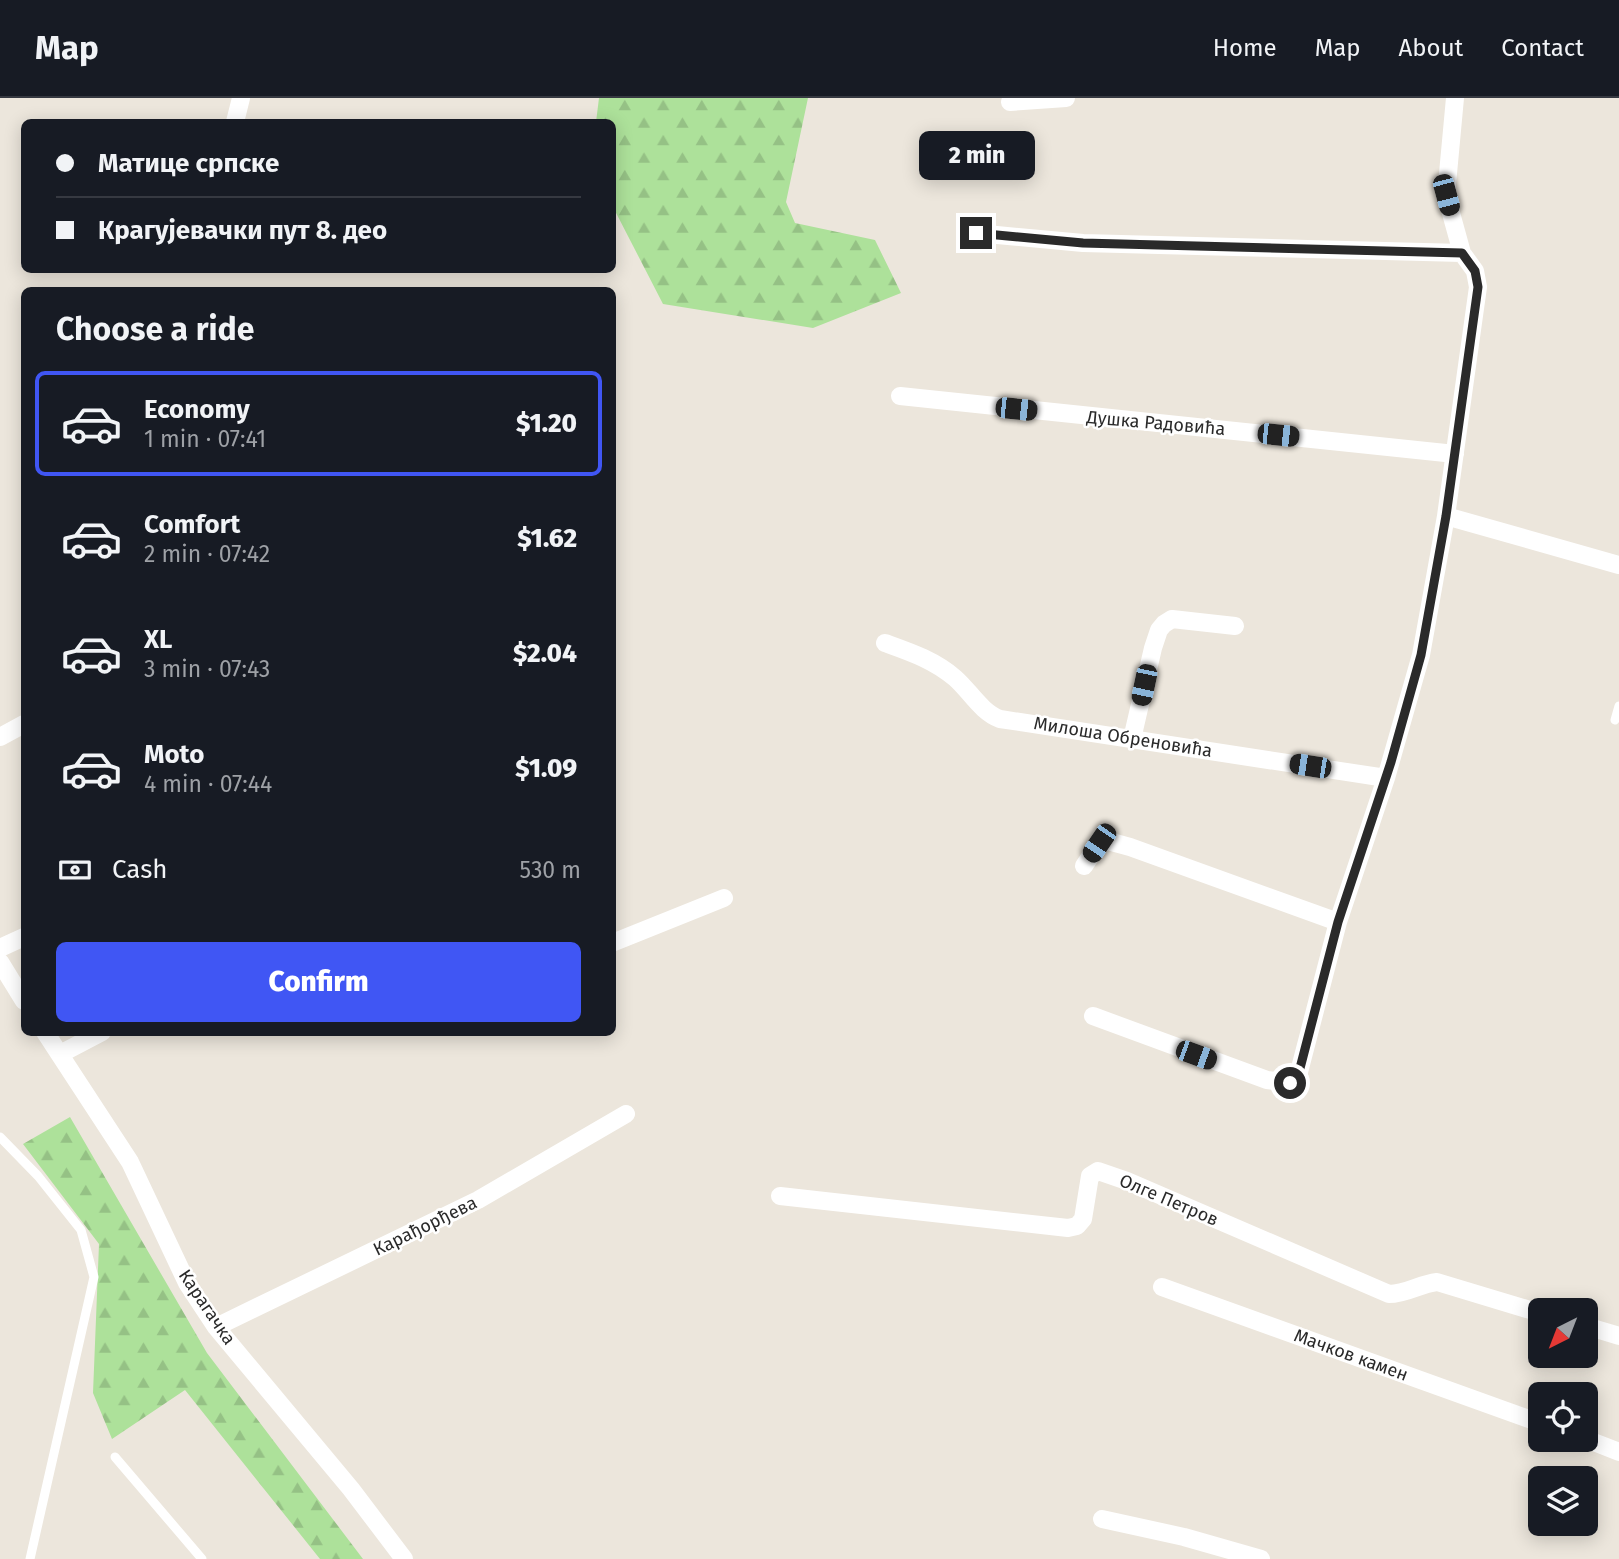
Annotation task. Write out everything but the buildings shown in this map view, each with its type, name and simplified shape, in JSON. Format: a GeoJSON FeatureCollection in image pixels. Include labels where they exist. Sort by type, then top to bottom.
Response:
{"type":"FeatureCollection","features":[{"type":"Feature","properties":{"kind":"street"},"geometry":{"type":"LineString","coordinates":[[236,119],[241,98]]}},
{"type":"Feature","properties":{"kind":"street"},"geometry":{"type":"LineString","coordinates":[[1010,102],[1066,98]]}},
{"type":"Feature","properties":{"kind":"street"},"geometry":{"type":"LineString","coordinates":[[1093,1016],[1267,1080],[1290,1083],[1299,1072],[1338,922],[1386,778],[1421,655],[1446,516],[1478,287],[1475,271],[1462,253],[1446,195],[1455,98]]}},
{"type":"Feature","properties":{"kind":"street"},"geometry":{"type":"LineString","coordinates":[[976,233],[1096,243],[1462,253]]}},
{"type":"Feature","properties":{"kind":"street","name":"Душка Радовића"},"geometry":{"type":"LineString","coordinates":[[900,396],[1455,454]]}},
{"type":"Feature","properties":{"kind":"street"},"geometry":{"type":"LineString","coordinates":[[1446,516],[1619,565]]}},
{"type":"Feature","properties":{"kind":"street"},"geometry":{"type":"LineString","coordinates":[[1132,740],[1153,648],[1164,624],[1172,620],[1235,626]]}},
{"type":"Feature","properties":{"kind":"street","name":"Милоша Обреновића"},"geometry":{"type":"LineString","coordinates":[[885,642],[930,660],[956,678],[986,711],[1000,719],[1386,778]]}},
{"type":"Feature","properties":{"kind":"street"},"geometry":{"type":"LineString","coordinates":[[0,737],[21,726]]}},
{"type":"Feature","properties":{"kind":"street"},"geometry":{"type":"LineString","coordinates":[[1084,866],[1099,843],[1108,841],[1338,922]]}},
{"type":"Feature","properties":{"kind":"street"},"geometry":{"type":"LineString","coordinates":[[616,941],[724,898]]}},
{"type":"Feature","properties":{"kind":"street"},"geometry":{"type":"LineString","coordinates":[[0,948],[21,938]]}},
{"type":"Feature","properties":{"kind":"street"},"geometry":{"type":"LineString","coordinates":[[0,962],[21,996]]}},
{"type":"Feature","properties":{"kind":"street","name":"Карагачка"},"geometry":{"type":"LineString","coordinates":[[48,1036],[130,1162],[187,1283],[216,1327],[351,1489],[404,1559]]}},
{"type":"Feature","properties":{"kind":"street"},"geometry":{"type":"LineString","coordinates":[[60,1054],[94,1036]]}},
{"type":"Feature","properties":{"kind":"street","name":"Карађорђева"},"geometry":{"type":"LineString","coordinates":[[216,1327],[478,1200],[626,1114]]}},
{"type":"Feature","properties":{"kind":"street","name":"Олге Петров"},"geometry":{"type":"LineString","coordinates":[[780,1196],[1068,1228],[1077,1226],[1083,1219],[1090,1176],[1098,1171],[1389,1294],[1404,1294],[1425,1283],[1437,1282],[1528,1309]]}},
{"type":"Feature","properties":{"kind":"street","name":"Мачков камен"},"geometry":{"type":"LineString","coordinates":[[1162,1287],[1528,1419]]}},
{"type":"Feature","properties":{"kind":"street"},"geometry":{"type":"LineString","coordinates":[[1598,1330],[1619,1336]]}},
{"type":"Feature","properties":{"kind":"street"},"geometry":{"type":"LineString","coordinates":[[1598,1444],[1619,1452]]}},
{"type":"Feature","properties":{"kind":"street"},"geometry":{"type":"LineString","coordinates":[[1102,1519],[1184,1537],[1261,1559]]}},
{"type":"Feature","properties":{"kind":"lane"},"geometry":{"type":"LineString","coordinates":[[1615,720],[1619,705]]}},
{"type":"Feature","properties":{"kind":"lane"},"geometry":{"type":"LineString","coordinates":[[0,1137],[38,1175],[81,1230],[94,1277],[30,1559]]}},
{"type":"Feature","properties":{"kind":"lane"},"geometry":{"type":"LineString","coordinates":[[115,1457],[202,1559]]}},
{"type":"Feature","properties":{"kind":"green space"},"geometry":{"type":"Polygon","coordinates":[[[599,98],[808,98],[786,202],[795,223],[875,240],[901,293],[813,328],[663,304],[616,213],[616,119],[596,119],[599,98]]]}},
{"type":"Feature","properties":{"kind":"green space"},"geometry":{"type":"Polygon","coordinates":[[[70,1117],[207,1353],[363,1559],[320,1559],[185,1390],[112,1439],[93,1393],[99,1244],[23,1144],[70,1117]]]}},
{"type":"Feature","properties":{"kind":"route"},"geometry":{"type":"LineString","coordinates":[[976,233],[1083,243],[1462,253],[1475,271],[1478,287],[1449,495],[1421,655],[1391,762],[1338,922],[1299,1072],[1290,1083]]}}]}
